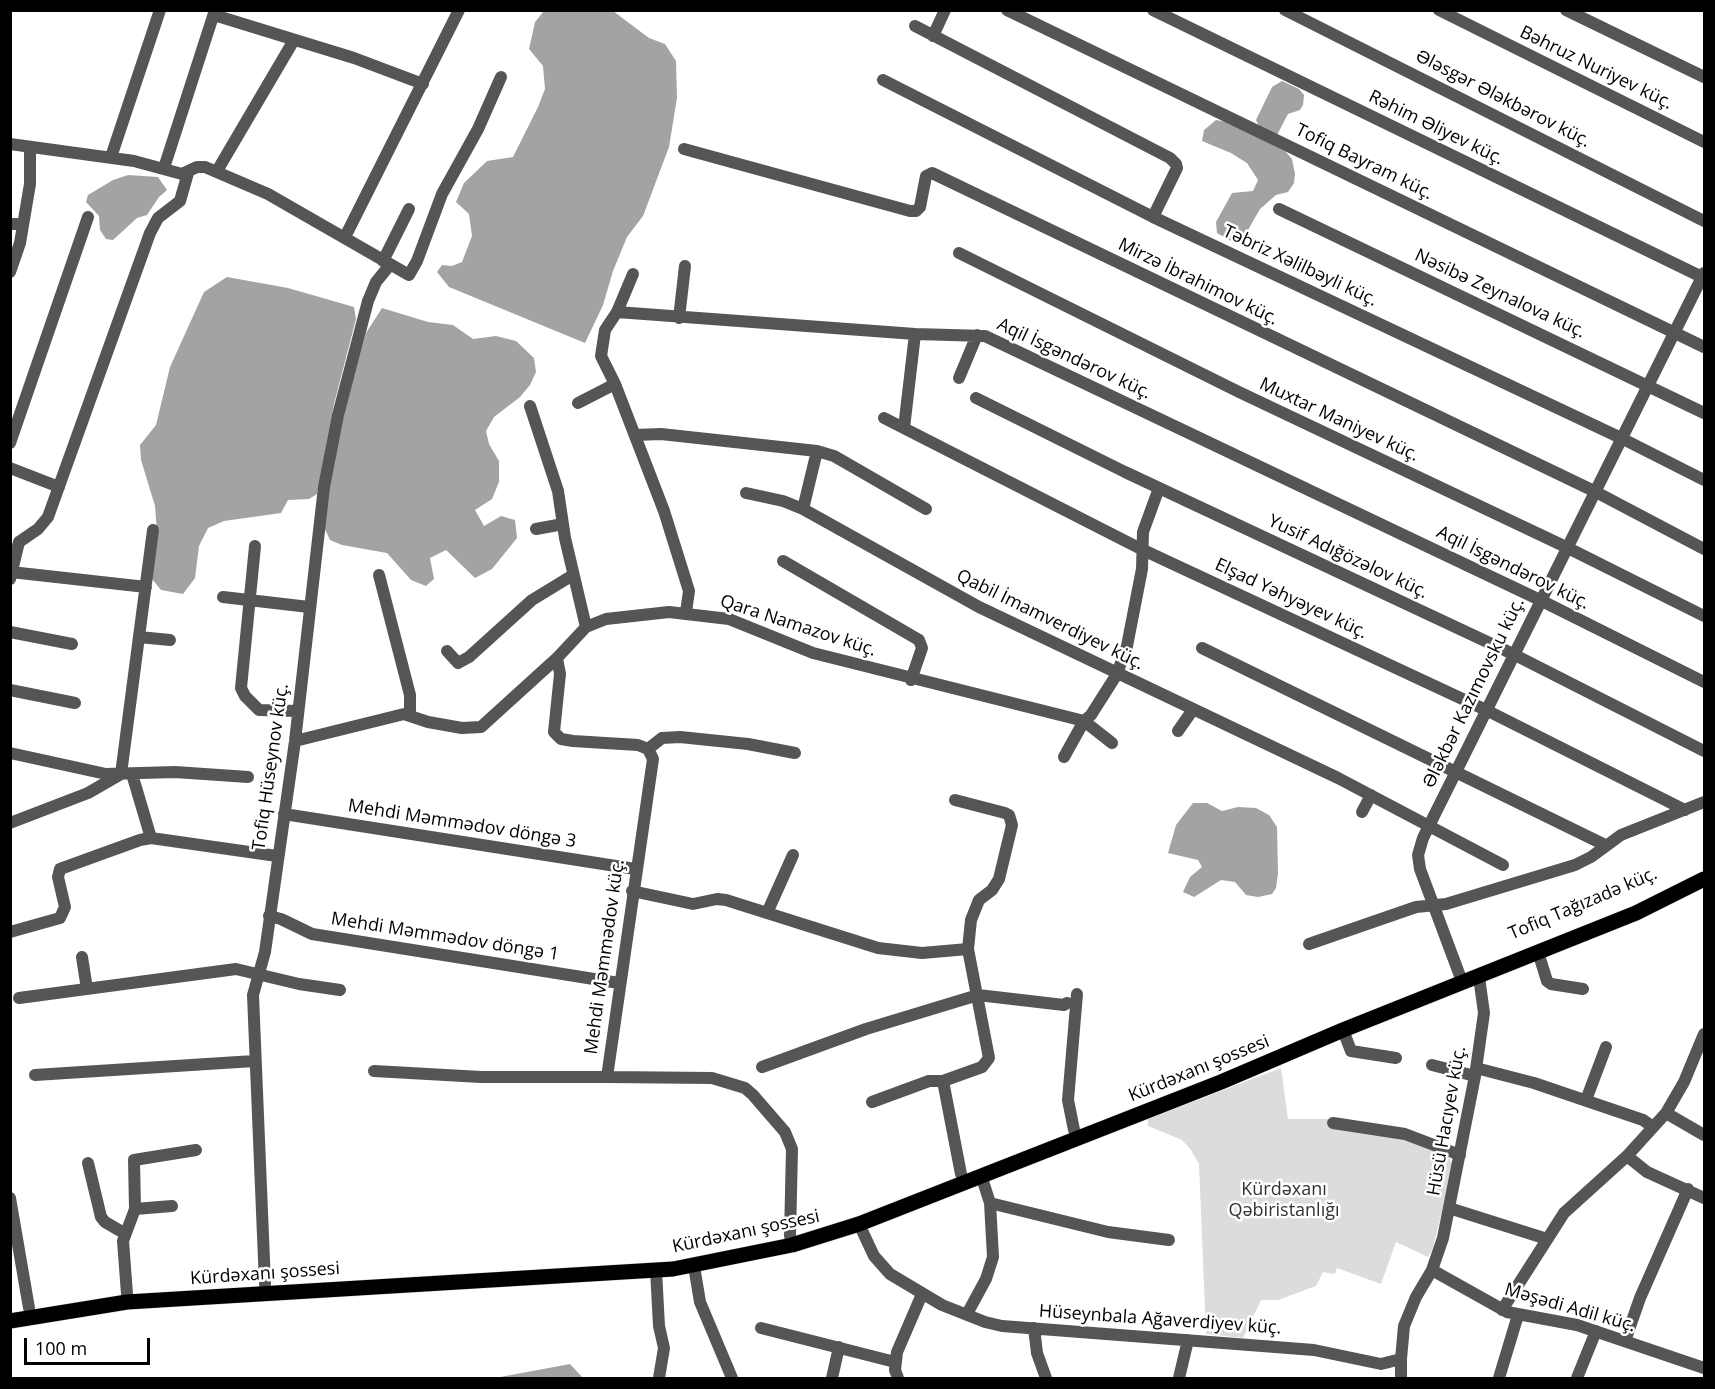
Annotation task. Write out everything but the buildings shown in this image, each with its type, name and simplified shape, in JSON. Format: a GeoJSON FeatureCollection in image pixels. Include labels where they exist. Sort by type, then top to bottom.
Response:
{"type":"FeatureCollection","features":[{"type":"Feature","properties":{"kind":"main road","name":"Tofiq Tağızadə küç."},"geometry":{"type":"LineString","coordinates":[[1477,974],[1633,907],[1704,870]]}},
{"type":"Feature","properties":{"kind":"main road","name":"Tofiq Tağızadə küç."},"geometry":{"type":"LineString","coordinates":[[1477,974],[1636,913],[1704,879]]}},
{"type":"Feature","properties":{"kind":"main road","name":"Kürdəxanı şossesi"},"geometry":{"type":"LineString","coordinates":[[10,1311],[127,1294],[672,1259],[790,1236],[858,1219],[961,1174],[1074,1130],[1220,1078],[1460,976],[1477,974]]}},
{"type":"Feature","properties":{"kind":"main road","name":"Kürdəxanı şossesi"},"geometry":{"type":"LineString","coordinates":[[10,1321],[128,1302],[656,1270],[694,1266],[792,1245],[981,1175],[1344,1030],[1477,974]]}},
{"type":"Feature","properties":{"kind":"street"},"geometry":{"type":"LineString","coordinates":[[111,157],[160,10]]}},
{"type":"Feature","properties":{"kind":"street"},"geometry":{"type":"LineString","coordinates":[[345,237],[459,10]]}},
{"type":"Feature","properties":{"kind":"street"},"geometry":{"type":"LineString","coordinates":[[933,36],[945,10]]}},
{"type":"Feature","properties":{"kind":"street","name":"Tofiq Bayram küç."},"geometry":{"type":"LineString","coordinates":[[1007,10],[1704,347]]}},
{"type":"Feature","properties":{"kind":"street","name":"Rəhim Əliyev küç."},"geometry":{"type":"LineString","coordinates":[[1153,10],[1704,276]]}},
{"type":"Feature","properties":{"kind":"street","name":"Ələsgər Ələkbərov küç."},"geometry":{"type":"LineString","coordinates":[[1285,10],[1704,221]]}},
{"type":"Feature","properties":{"kind":"street","name":"Bəhruz Nuriyev küç."},"geometry":{"type":"LineString","coordinates":[[1438,10],[1704,142]]}},
{"type":"Feature","properties":{"kind":"street"},"geometry":{"type":"LineString","coordinates":[[1566,10],[1704,77]]}},
{"type":"Feature","properties":{"kind":"street"},"geometry":{"type":"LineString","coordinates":[[164,168],[215,13],[405,75],[423,84]]}},
{"type":"Feature","properties":{"kind":"street"},"geometry":{"type":"LineString","coordinates":[[915,26],[1170,158],[1177,168],[1153,217]]}},
{"type":"Feature","properties":{"kind":"street"},"geometry":{"type":"LineString","coordinates":[[217,171],[294,40]]}},
{"type":"Feature","properties":{"kind":"street"},"geometry":{"type":"LineString","coordinates":[[10,144],[111,157],[188,173],[201,166],[217,171],[345,237],[403,274],[409,275],[413,271],[442,194],[478,129],[501,77]]}},
{"type":"Feature","properties":{"kind":"street","name":"Təbriz Xəlilbəyli küç."},"geometry":{"type":"LineString","coordinates":[[883,80],[1153,217],[1621,438],[1704,480]]}},
{"type":"Feature","properties":{"kind":"street"},"geometry":{"type":"LineString","coordinates":[[10,272],[17,224],[30,184],[30,147]]}},
{"type":"Feature","properties":{"kind":"street","name":"Mirzə İbrahimov küç."},"geometry":{"type":"LineString","coordinates":[[684,149],[910,211],[916,211],[920,207],[926,176],[932,173],[1594,491],[1704,549]]}},
{"type":"Feature","properties":{"kind":"street"},"geometry":{"type":"LineString","coordinates":[[146,587],[11,576],[19,542],[44,523],[59,487],[97,375],[150,233],[158,218],[180,201],[188,173]]}},
{"type":"Feature","properties":{"kind":"street","name":"Tofiq Hüseynov küç."},"geometry":{"type":"LineString","coordinates":[[265,1284],[253,995],[263,962],[295,741],[324,487],[338,416],[368,301],[409,208]]}},
{"type":"Feature","properties":{"kind":"street","name":"Nəsibə Zeynalova küç."},"geometry":{"type":"LineString","coordinates":[[1279,209],[1704,413]]}},
{"type":"Feature","properties":{"kind":"street"},"geometry":{"type":"LineString","coordinates":[[10,443],[88,217]]}},
{"type":"Feature","properties":{"kind":"street","name":"Muxtar Maniyev küç."},"geometry":{"type":"LineString","coordinates":[[959,253],[1239,392],[1566,547],[1704,616]]}},
{"type":"Feature","properties":{"kind":"street"},"geometry":{"type":"LineString","coordinates":[[679,318],[685,266]]}},
{"type":"Feature","properties":{"kind":"street"},"geometry":{"type":"LineString","coordinates":[[633,274],[617,312],[608,322],[600,351],[635,435],[685,576],[689,600],[686,612]]}},
{"type":"Feature","properties":{"kind":"street","name":"Ələkbər Kazımovsku küç."},"geometry":{"type":"LineString","coordinates":[[1460,976],[1432,905],[1418,861],[1419,847],[1673,331],[1704,276]]}},
{"type":"Feature","properties":{"kind":"street","name":"Aqil İsgəndərov küç."},"geometry":{"type":"LineString","coordinates":[[617,312],[915,334],[977,335],[991,338],[1540,600],[1704,682]]}},
{"type":"Feature","properties":{"kind":"street"},"geometry":{"type":"LineString","coordinates":[[904,428],[915,334]]}},
{"type":"Feature","properties":{"kind":"street"},"geometry":{"type":"LineString","coordinates":[[959,378],[977,335]]}},
{"type":"Feature","properties":{"kind":"street"},"geometry":{"type":"LineString","coordinates":[[578,403],[615,384]]}},
{"type":"Feature","properties":{"kind":"street","name":"Yusif Adığözəlov küç."},"geometry":{"type":"LineString","coordinates":[[976,398],[1159,488],[1513,654],[1704,751]]}},
{"type":"Feature","properties":{"kind":"street"},"geometry":{"type":"LineString","coordinates":[[530,406],[558,491],[573,575],[586,627]]}},
{"type":"Feature","properties":{"kind":"street","name":"Elşad Yəhyəyev küç."},"geometry":{"type":"LineString","coordinates":[[884,418],[1141,549],[1486,710],[1685,810]]}},
{"type":"Feature","properties":{"kind":"street"},"geometry":{"type":"LineString","coordinates":[[635,435],[661,434],[817,451],[834,456],[926,509]]}},
{"type":"Feature","properties":{"kind":"street"},"geometry":{"type":"LineString","coordinates":[[803,509],[817,451]]}},
{"type":"Feature","properties":{"kind":"street"},"geometry":{"type":"LineString","coordinates":[[10,468],[59,487]]}},
{"type":"Feature","properties":{"kind":"street"},"geometry":{"type":"LineString","coordinates":[[1064,758],[1084,720],[1091,715],[1117,674],[1129,635],[1142,569],[1143,532],[1159,488]]}},
{"type":"Feature","properties":{"kind":"street","name":"Qabil İmamverdiyev küç."},"geometry":{"type":"LineString","coordinates":[[746,493],[783,501],[803,509],[979,607],[1371,795],[1427,827],[1503,865]]}},
{"type":"Feature","properties":{"kind":"street"},"geometry":{"type":"LineString","coordinates":[[536,528],[563,524]]}},
{"type":"Feature","properties":{"kind":"street"},"geometry":{"type":"LineString","coordinates":[[151,838],[126,774],[139,637],[153,530]]}},
{"type":"Feature","properties":{"kind":"street"},"geometry":{"type":"LineString","coordinates":[[255,546],[248,600],[242,692],[264,711],[298,711]]}},
{"type":"Feature","properties":{"kind":"street"},"geometry":{"type":"LineString","coordinates":[[783,561],[919,640],[922,648],[911,680]]}},
{"type":"Feature","properties":{"kind":"street"},"geometry":{"type":"LineString","coordinates":[[379,575],[410,695],[410,714]]}},
{"type":"Feature","properties":{"kind":"street"},"geometry":{"type":"LineString","coordinates":[[447,651],[458,663],[469,657],[532,600],[573,575]]}},
{"type":"Feature","properties":{"kind":"street"},"geometry":{"type":"LineString","coordinates":[[223,597],[309,607]]}},
{"type":"Feature","properties":{"kind":"street","name":"Qara Namazov küç."},"geometry":{"type":"LineString","coordinates":[[295,741],[317,738],[396,715],[410,714],[428,722],[462,728],[481,727],[557,658],[586,627],[606,619],[635,614],[686,612],[729,619],[813,653],[911,680],[1084,720]]}},
{"type":"Feature","properties":{"kind":"street"},"geometry":{"type":"LineString","coordinates":[[10,632],[72,644]]}},
{"type":"Feature","properties":{"kind":"street"},"geometry":{"type":"LineString","coordinates":[[139,637],[170,640]]}},
{"type":"Feature","properties":{"kind":"street"},"geometry":{"type":"LineString","coordinates":[[1202,648],[1605,845]]}},
{"type":"Feature","properties":{"kind":"street"},"geometry":{"type":"LineString","coordinates":[[557,658],[560,674],[554,732],[561,739],[638,745],[648,749],[662,738],[680,737],[728,741],[795,753]]}},
{"type":"Feature","properties":{"kind":"street"},"geometry":{"type":"LineString","coordinates":[[10,690],[75,703]]}},
{"type":"Feature","properties":{"kind":"street"},"geometry":{"type":"LineString","coordinates":[[1178,731],[1192,711]]}},
{"type":"Feature","properties":{"kind":"street"},"geometry":{"type":"LineString","coordinates":[[1084,720],[1112,743]]}},
{"type":"Feature","properties":{"kind":"street","name":"Mehdi Məmmədov küç."},"geometry":{"type":"LineString","coordinates":[[648,749],[653,759],[635,869],[607,1077],[712,1078],[744,1088],[753,1095],[785,1132],[792,1149],[790,1236]]}},
{"type":"Feature","properties":{"kind":"street"},"geometry":{"type":"LineString","coordinates":[[10,753],[106,774],[175,772],[248,777]]}},
{"type":"Feature","properties":{"kind":"street"},"geometry":{"type":"LineString","coordinates":[[10,823],[88,794],[126,774]]}},
{"type":"Feature","properties":{"kind":"street"},"geometry":{"type":"LineString","coordinates":[[1362,812],[1371,795]]}},
{"type":"Feature","properties":{"kind":"street"},"geometry":{"type":"LineString","coordinates":[[872,1102],[929,1081],[943,1081],[987,1063],[989,1058],[968,949],[971,920],[979,900],[992,890],[999,879],[1012,825],[1009,815],[1005,813],[955,800]]}},
{"type":"Feature","properties":{"kind":"street"},"geometry":{"type":"LineString","coordinates":[[1309,944],[1416,907],[1446,904],[1575,865],[1591,857],[1621,835],[1704,802]]}},
{"type":"Feature","properties":{"kind":"street","name":"Mehdi Məmmədov döngə 3"},"geometry":{"type":"LineString","coordinates":[[284,814],[635,869]]}},
{"type":"Feature","properties":{"kind":"street"},"geometry":{"type":"LineString","coordinates":[[10,932],[60,918],[65,908],[58,877],[60,869],[125,844],[151,838],[277,856]]}},
{"type":"Feature","properties":{"kind":"street"},"geometry":{"type":"LineString","coordinates":[[766,913],[793,855]]}},
{"type":"Feature","properties":{"kind":"street"},"geometry":{"type":"LineString","coordinates":[[632,891],[693,904],[717,899],[726,900],[878,948],[922,953],[968,949]]}},
{"type":"Feature","properties":{"kind":"street","name":"Mehdi Məmmədov döngə 1"},"geometry":{"type":"LineString","coordinates":[[269,916],[281,919],[312,934],[619,983]]}},
{"type":"Feature","properties":{"kind":"street"},"geometry":{"type":"LineString","coordinates":[[1538,952],[1547,981],[1551,984],[1583,989]]}},
{"type":"Feature","properties":{"kind":"street"},"geometry":{"type":"LineString","coordinates":[[82,957],[87,989]]}},
{"type":"Feature","properties":{"kind":"street"},"geometry":{"type":"LineString","coordinates":[[19,998],[236,969],[299,984],[340,990]]}},
{"type":"Feature","properties":{"kind":"street","name":"Hüsü Hacıyev küç."},"geometry":{"type":"LineString","coordinates":[[1432,1270],[1443,1238],[1460,1155],[1484,1013],[1477,974]]}},
{"type":"Feature","properties":{"kind":"street"},"geometry":{"type":"LineString","coordinates":[[1074,1130],[1068,1100],[1077,994]]}},
{"type":"Feature","properties":{"kind":"street"},"geometry":{"type":"LineString","coordinates":[[762,1067],[866,1029],[978,995],[1064,1005],[1067,1003]]}},
{"type":"Feature","properties":{"kind":"street"},"geometry":{"type":"LineString","coordinates":[[1344,1030],[1351,1051],[1396,1058]]}},
{"type":"Feature","properties":{"kind":"street"},"geometry":{"type":"LineString","coordinates":[[1502,1310],[1547,1239],[1574,1203],[1627,1156],[1666,1113],[1684,1082],[1704,1034]]}},
{"type":"Feature","properties":{"kind":"street"},"geometry":{"type":"LineString","coordinates":[[1586,1100],[1606,1047]]}},
{"type":"Feature","properties":{"kind":"street"},"geometry":{"type":"LineString","coordinates":[[35,1075],[254,1061]]}},
{"type":"Feature","properties":{"kind":"street"},"geometry":{"type":"LineString","coordinates":[[1432,1065],[1475,1072],[1586,1100],[1643,1120],[1653,1127]]}},
{"type":"Feature","properties":{"kind":"street"},"geometry":{"type":"LineString","coordinates":[[374,1071],[481,1077],[607,1077]]}},
{"type":"Feature","properties":{"kind":"street"},"geometry":{"type":"LineString","coordinates":[[943,1081],[961,1174]]}},
{"type":"Feature","properties":{"kind":"street"},"geometry":{"type":"LineString","coordinates":[[1666,1113],[1704,1135]]}},
{"type":"Feature","properties":{"kind":"street"},"geometry":{"type":"LineString","coordinates":[[1333,1124],[1405,1134],[1460,1155]]}},
{"type":"Feature","properties":{"kind":"street"},"geometry":{"type":"LineString","coordinates":[[127,1294],[123,1265],[124,1233],[133,1220],[135,1209],[134,1160],[196,1150]]}},
{"type":"Feature","properties":{"kind":"street"},"geometry":{"type":"LineString","coordinates":[[1627,1156],[1647,1172],[1704,1198]]}},
{"type":"Feature","properties":{"kind":"street"},"geometry":{"type":"LineString","coordinates":[[88,1163],[101,1217],[105,1222],[124,1233]]}},
{"type":"Feature","properties":{"kind":"street"},"geometry":{"type":"LineString","coordinates":[[967,1314],[987,1279],[993,1257],[990,1203],[981,1175]]}},
{"type":"Feature","properties":{"kind":"street"},"geometry":{"type":"LineString","coordinates":[[1625,1341],[1640,1298],[1688,1189]]}},
{"type":"Feature","properties":{"kind":"street"},"geometry":{"type":"LineString","coordinates":[[10,1198],[29,1308]]}},
{"type":"Feature","properties":{"kind":"street"},"geometry":{"type":"LineString","coordinates":[[990,1203],[1108,1232],[1169,1240]]}},
{"type":"Feature","properties":{"kind":"street"},"geometry":{"type":"LineString","coordinates":[[135,1209],[172,1206]]}},
{"type":"Feature","properties":{"kind":"street"},"geometry":{"type":"LineString","coordinates":[[1449,1208],[1547,1239]]}},
{"type":"Feature","properties":{"kind":"street","name":"Hüseynbala Ağaverdiyev küç."},"geometry":{"type":"LineString","coordinates":[[858,1219],[870,1249],[880,1264],[922,1294],[967,1314],[1002,1326],[1314,1350],[1382,1364],[1401,1359]]}},
{"type":"Feature","properties":{"kind":"street"},"geometry":{"type":"LineString","coordinates":[[694,1266],[705,1316],[732,1378]]}},
{"type":"Feature","properties":{"kind":"street"},"geometry":{"type":"LineString","coordinates":[[656,1270],[659,1326],[664,1348],[659,1378]]}},
{"type":"Feature","properties":{"kind":"street"},"geometry":{"type":"LineString","coordinates":[[1401,1378],[1404,1326],[1416,1296],[1432,1270]]}},
{"type":"Feature","properties":{"kind":"street","name":"Məşədi Adil küç."},"geometry":{"type":"LineString","coordinates":[[1432,1270],[1502,1310],[1518,1316],[1563,1322],[1596,1331],[1704,1368]]}},
{"type":"Feature","properties":{"kind":"street"},"geometry":{"type":"LineString","coordinates":[[898,1378],[895,1362],[922,1294]]}},
{"type":"Feature","properties":{"kind":"street"},"geometry":{"type":"LineString","coordinates":[[1499,1378],[1518,1316]]}},
{"type":"Feature","properties":{"kind":"street"},"geometry":{"type":"LineString","coordinates":[[761,1328],[895,1362]]}},
{"type":"Feature","properties":{"kind":"street"},"geometry":{"type":"LineString","coordinates":[[1034,1328],[1037,1353],[1046,1378]]}},
{"type":"Feature","properties":{"kind":"street"},"geometry":{"type":"LineString","coordinates":[[1577,1378],[1596,1331]]}},
{"type":"Feature","properties":{"kind":"street"},"geometry":{"type":"LineString","coordinates":[[1179,1378],[1188,1340]]}},
{"type":"Feature","properties":{"kind":"street"},"geometry":{"type":"LineString","coordinates":[[832,1378],[839,1347]]}},
{"type":"Feature","properties":{"kind":"green space","name":"Kürdəxanı Qəbiristanlığı"},"geometry":{"type":"Polygon","coordinates":[[[1281,1068],[1288,1119],[1331,1119],[1392,1135],[1447,1154],[1453,1165],[1433,1248],[1428,1257],[1396,1242],[1381,1284],[1337,1268],[1335,1274],[1323,1272],[1316,1286],[1278,1300],[1261,1300],[1243,1338],[1206,1334],[1199,1164],[1182,1140],[1148,1126],[1148,1119],[1281,1068]]]}},
{"type":"Feature","properties":{"kind":"shaded area"},"geometry":{"type":"Polygon","coordinates":[[[544,11],[613,11],[649,38],[665,44],[676,61],[677,98],[669,147],[643,216],[627,237],[613,271],[603,305],[585,343],[449,287],[437,272],[442,265],[452,266],[462,262],[472,236],[469,214],[456,202],[464,183],[487,161],[513,157],[538,107],[545,89],[543,66],[529,49],[535,22],[544,11]]]}},
{"type":"Feature","properties":{"kind":"shaded area"},"geometry":{"type":"Polygon","coordinates":[[[1282,81],[1299,89],[1304,95],[1300,110],[1288,114],[1277,135],[1260,128],[1256,120],[1272,87],[1282,81]]]}},
{"type":"Feature","properties":{"kind":"shaded area"},"geometry":{"type":"Polygon","coordinates":[[[1216,120],[1227,122],[1285,151],[1292,159],[1295,174],[1294,183],[1288,192],[1276,195],[1260,209],[1248,230],[1233,242],[1217,233],[1216,222],[1232,193],[1253,191],[1258,180],[1247,163],[1231,153],[1202,141],[1204,130],[1216,120]]]}},
{"type":"Feature","properties":{"kind":"shaded area"},"geometry":{"type":"Polygon","coordinates":[[[128,175],[158,177],[167,190],[159,197],[147,215],[137,218],[113,240],[106,239],[100,230],[99,216],[86,202],[88,195],[113,180],[128,175]]]}},
{"type":"Feature","properties":{"kind":"shaded area"},"geometry":{"type":"Polygon","coordinates":[[[227,277],[288,288],[354,307],[356,319],[334,404],[317,494],[309,499],[288,500],[281,513],[224,521],[208,528],[199,546],[195,578],[183,594],[161,590],[152,579],[157,532],[155,506],[141,460],[140,445],[156,425],[170,367],[204,292],[227,277]]]}},
{"type":"Feature","properties":{"kind":"shaded area"},"geometry":{"type":"Polygon","coordinates":[[[382,308],[428,322],[453,325],[473,339],[496,336],[516,341],[534,358],[536,372],[530,385],[520,397],[494,417],[486,431],[489,444],[499,461],[499,482],[492,499],[475,510],[484,526],[501,516],[515,520],[517,538],[492,569],[475,578],[446,550],[430,558],[434,579],[426,586],[411,580],[387,553],[342,545],[330,540],[323,525],[337,438],[366,333],[382,308]]]}},
{"type":"Feature","properties":{"kind":"shaded area"},"geometry":{"type":"Polygon","coordinates":[[[1193,803],[1207,803],[1222,811],[1238,807],[1256,808],[1269,815],[1277,827],[1278,873],[1276,888],[1272,894],[1258,897],[1246,895],[1235,882],[1221,880],[1194,897],[1183,892],[1190,877],[1202,867],[1198,860],[1168,853],[1176,825],[1193,803]]]}},
{"type":"Feature","properties":{"kind":"shaded area"},"geometry":{"type":"Polygon","coordinates":[[[570,1364],[583,1378],[495,1378],[570,1364]]]}}]}
